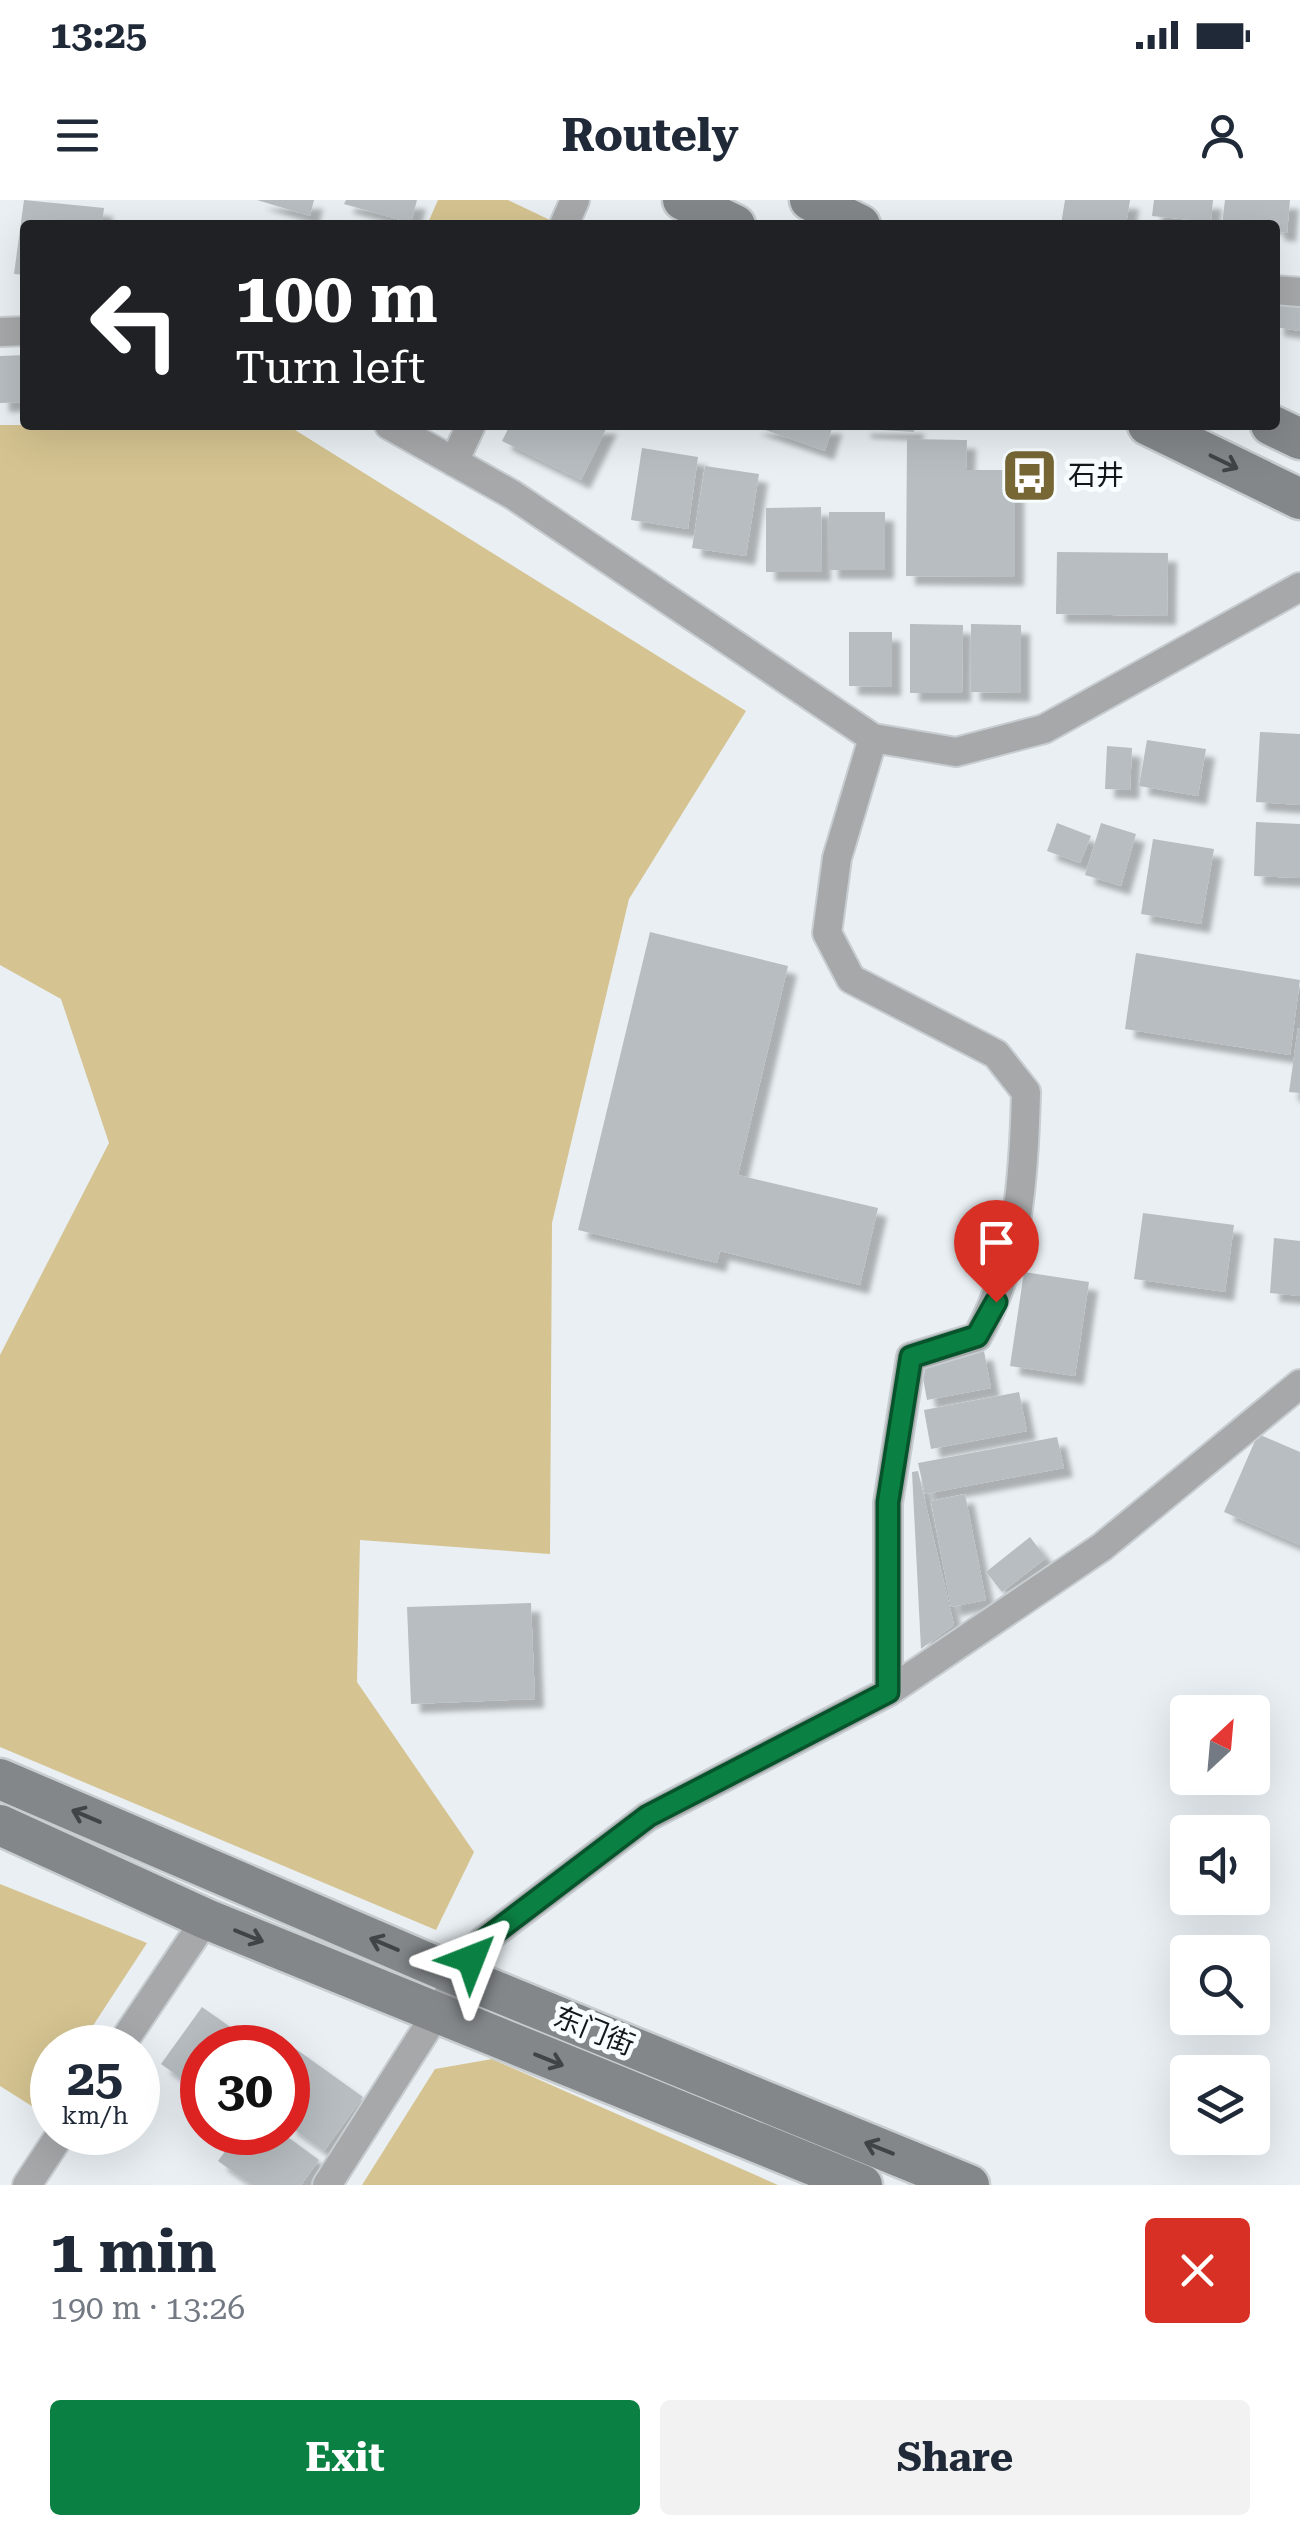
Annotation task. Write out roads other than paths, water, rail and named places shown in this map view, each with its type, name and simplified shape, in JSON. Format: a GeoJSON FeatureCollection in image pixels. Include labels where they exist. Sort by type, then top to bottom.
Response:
{"type":"FeatureCollection","features":[{"type":"Feature","properties":{"kind":"street"},"geometry":{"type":"LineString","coordinates":[[683,200],[725,220]]}},
{"type":"Feature","properties":{"kind":"street"},"geometry":{"type":"LineString","coordinates":[[820,208],[848,220]]}},
{"type":"Feature","properties":{"kind":"street"},"geometry":{"type":"LineString","coordinates":[[398,430],[513,495],[873,738],[956,752],[1044,730],[1300,587]]}},
{"type":"Feature","properties":{"kind":"street"},"geometry":{"type":"LineString","coordinates":[[454,462],[469,430]]}},
{"type":"Feature","properties":{"kind":"street"},"geometry":{"type":"LineString","coordinates":[[1158,430],[1300,499]]}},
{"type":"Feature","properties":{"kind":"street"},"geometry":{"type":"LineString","coordinates":[[873,738],[837,858],[827,934],[851,979],[996,1054],[1026,1092],[1024,1158],[1008,1268],[996,1302],[977,1336],[911,1357],[888,1502],[888,1692]]}},
{"type":"Feature","properties":{"kind":"street"},"geometry":{"type":"LineString","coordinates":[[326,2185],[482,1942],[648,1816],[888,1692],[1102,1547],[1300,1384]]}},
{"type":"Feature","properties":{"kind":"street","name":"东门街"},"geometry":{"type":"LineString","coordinates":[[0,1779],[460,1976],[969,2185]]}},
{"type":"Feature","properties":{"kind":"street","name":"东门街"},"geometry":{"type":"LineString","coordinates":[[0,1825],[206,1918],[862,2185]]}},
{"type":"Feature","properties":{"kind":"street"},"geometry":{"type":"LineString","coordinates":[[134,2025],[206,1918]]}},
{"type":"Feature","properties":{"kind":"street"},"geometry":{"type":"LineString","coordinates":[[26,2185],[46,2155]]}},
{"type":"Feature","properties":{"kind":"place","name":"石井"},"geometry":{"type":"Point","coordinates":[1029,475]}}]}
